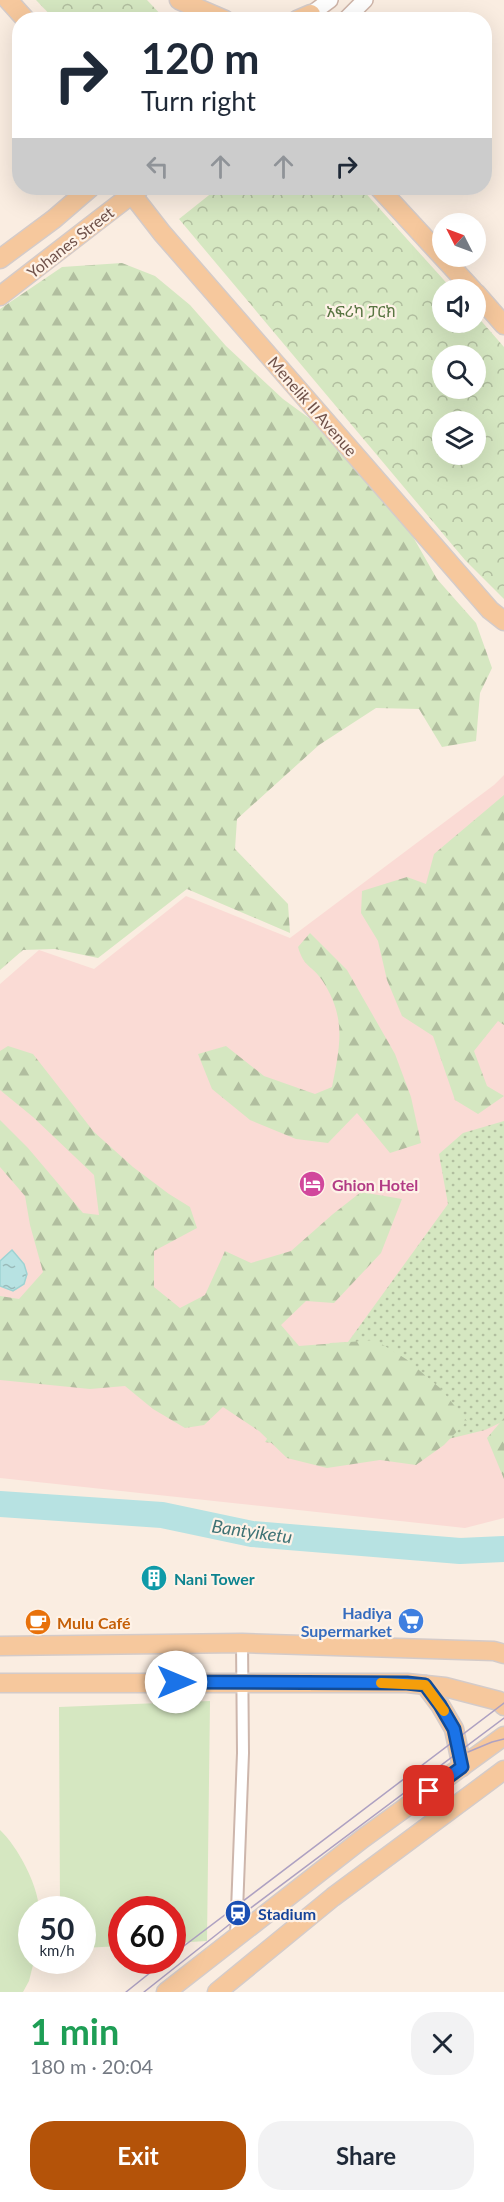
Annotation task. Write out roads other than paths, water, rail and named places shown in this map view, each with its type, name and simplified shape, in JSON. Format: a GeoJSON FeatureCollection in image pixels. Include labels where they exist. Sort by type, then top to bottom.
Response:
{"type":"FeatureCollection","features":[{"type":"Feature","properties":{"kind":"main road"},"geometry":{"type":"LineString","coordinates":[[8,0],[19,12]]}},
{"type":"Feature","properties":{"kind":"main road"},"geometry":{"type":"LineString","coordinates":[[171,0],[187,12]]}},
{"type":"Feature","properties":{"kind":"main road"},"geometry":{"type":"LineString","coordinates":[[179,0],[207,12]]}},
{"type":"Feature","properties":{"kind":"main road"},"geometry":{"type":"LineString","coordinates":[[313,12],[330,0]]}},
{"type":"Feature","properties":{"kind":"main road"},"geometry":{"type":"LineString","coordinates":[[353,12],[364,0]]}},
{"type":"Feature","properties":{"kind":"main road","name":"Yohanes Street"},"geometry":{"type":"LineString","coordinates":[[2,258],[82,195]]}},
{"type":"Feature","properties":{"kind":"main road","name":"Yohanes Street"},"geometry":{"type":"LineString","coordinates":[[0,296],[126,195]]}},
{"type":"Feature","properties":{"kind":"main road","name":"Menelik II Avenue"},"geometry":{"type":"LineString","coordinates":[[137,195],[177,251],[483,601],[504,621]]}},
{"type":"Feature","properties":{"kind":"main road"},"geometry":{"type":"LineString","coordinates":[[385,195],[463,279]]}},
{"type":"Feature","properties":{"kind":"main road"},"geometry":{"type":"LineString","coordinates":[[2,258],[21,281]]}},
{"type":"Feature","properties":{"kind":"main road"},"geometry":{"type":"LineString","coordinates":[[486,305],[504,325]]}},
{"type":"Feature","properties":{"kind":"main road"},"geometry":{"type":"LineString","coordinates":[[0,1647],[242,1643],[501,1652]]}},
{"type":"Feature","properties":{"kind":"main road"},"geometry":{"type":"LineString","coordinates":[[0,1683],[243,1682],[425,1685],[445,1687],[499,1701],[504,1706]]}},
{"type":"Feature","properties":{"kind":"main road"},"geometry":{"type":"LineString","coordinates":[[425,1685],[454,1729],[462,1767]]}},
{"type":"Feature","properties":{"kind":"main road"},"geometry":{"type":"LineString","coordinates":[[166,1992],[362,1839],[504,1736]]}},
{"type":"Feature","properties":{"kind":"main road"},"geometry":{"type":"LineString","coordinates":[[217,1992],[333,1898],[502,1772]]}},
{"type":"Feature","properties":{"kind":"street"},"geometry":{"type":"LineString","coordinates":[[236,1937],[243,1753],[242,1643]]}},
{"type":"Feature","properties":{"kind":"water"},"geometry":{"type":"Polygon","coordinates":[[[12,1250],[24,1264],[27,1274],[24,1284],[13,1291],[0,1286],[0,1261],[12,1250]]]}},
{"type":"Feature","properties":{"kind":"waterway","name":"Bantyiketu"},"geometry":{"type":"LineString","coordinates":[[0,1504],[162,1515],[252,1534],[460,1551],[504,1549]]}},
{"type":"Feature","properties":{"kind":"tram line"},"geometry":{"type":"LineString","coordinates":[[186,1944],[504,1703]]}},
{"type":"Feature","properties":{"kind":"tram line"},"geometry":{"type":"LineString","coordinates":[[144,1992],[240,1916],[504,1718]]}},
{"type":"Feature","properties":{"kind":"tram line"},"geometry":{"type":"LineString","coordinates":[[468,1752],[504,1739]]}},
{"type":"Feature","properties":{"kind":"tram line"},"geometry":{"type":"LineString","coordinates":[[126,1992],[148,1974]]}},
{"type":"Feature","properties":{"kind":"place","name":"Ghion Hotel"},"geometry":{"type":"Point","coordinates":[312,1184]}},
{"type":"Feature","properties":{"kind":"place","name":"Nani Tower"},"geometry":{"type":"Point","coordinates":[154,1578]}},
{"type":"Feature","properties":{"kind":"place","name":"Hadiya Supermarket"},"geometry":{"type":"Point","coordinates":[411,1621]}},
{"type":"Feature","properties":{"kind":"place","name":"Mulu Café"},"geometry":{"type":"Point","coordinates":[38,1622]}},
{"type":"Feature","properties":{"kind":"place","name":"Stadium"},"geometry":{"type":"Point","coordinates":[238,1913]}},
{"type":"Feature","properties":{"kind":"park label","name":"አፍሪካ ፓርክ"},"geometry":{"type":"Point","coordinates":[361,310]}}]}
